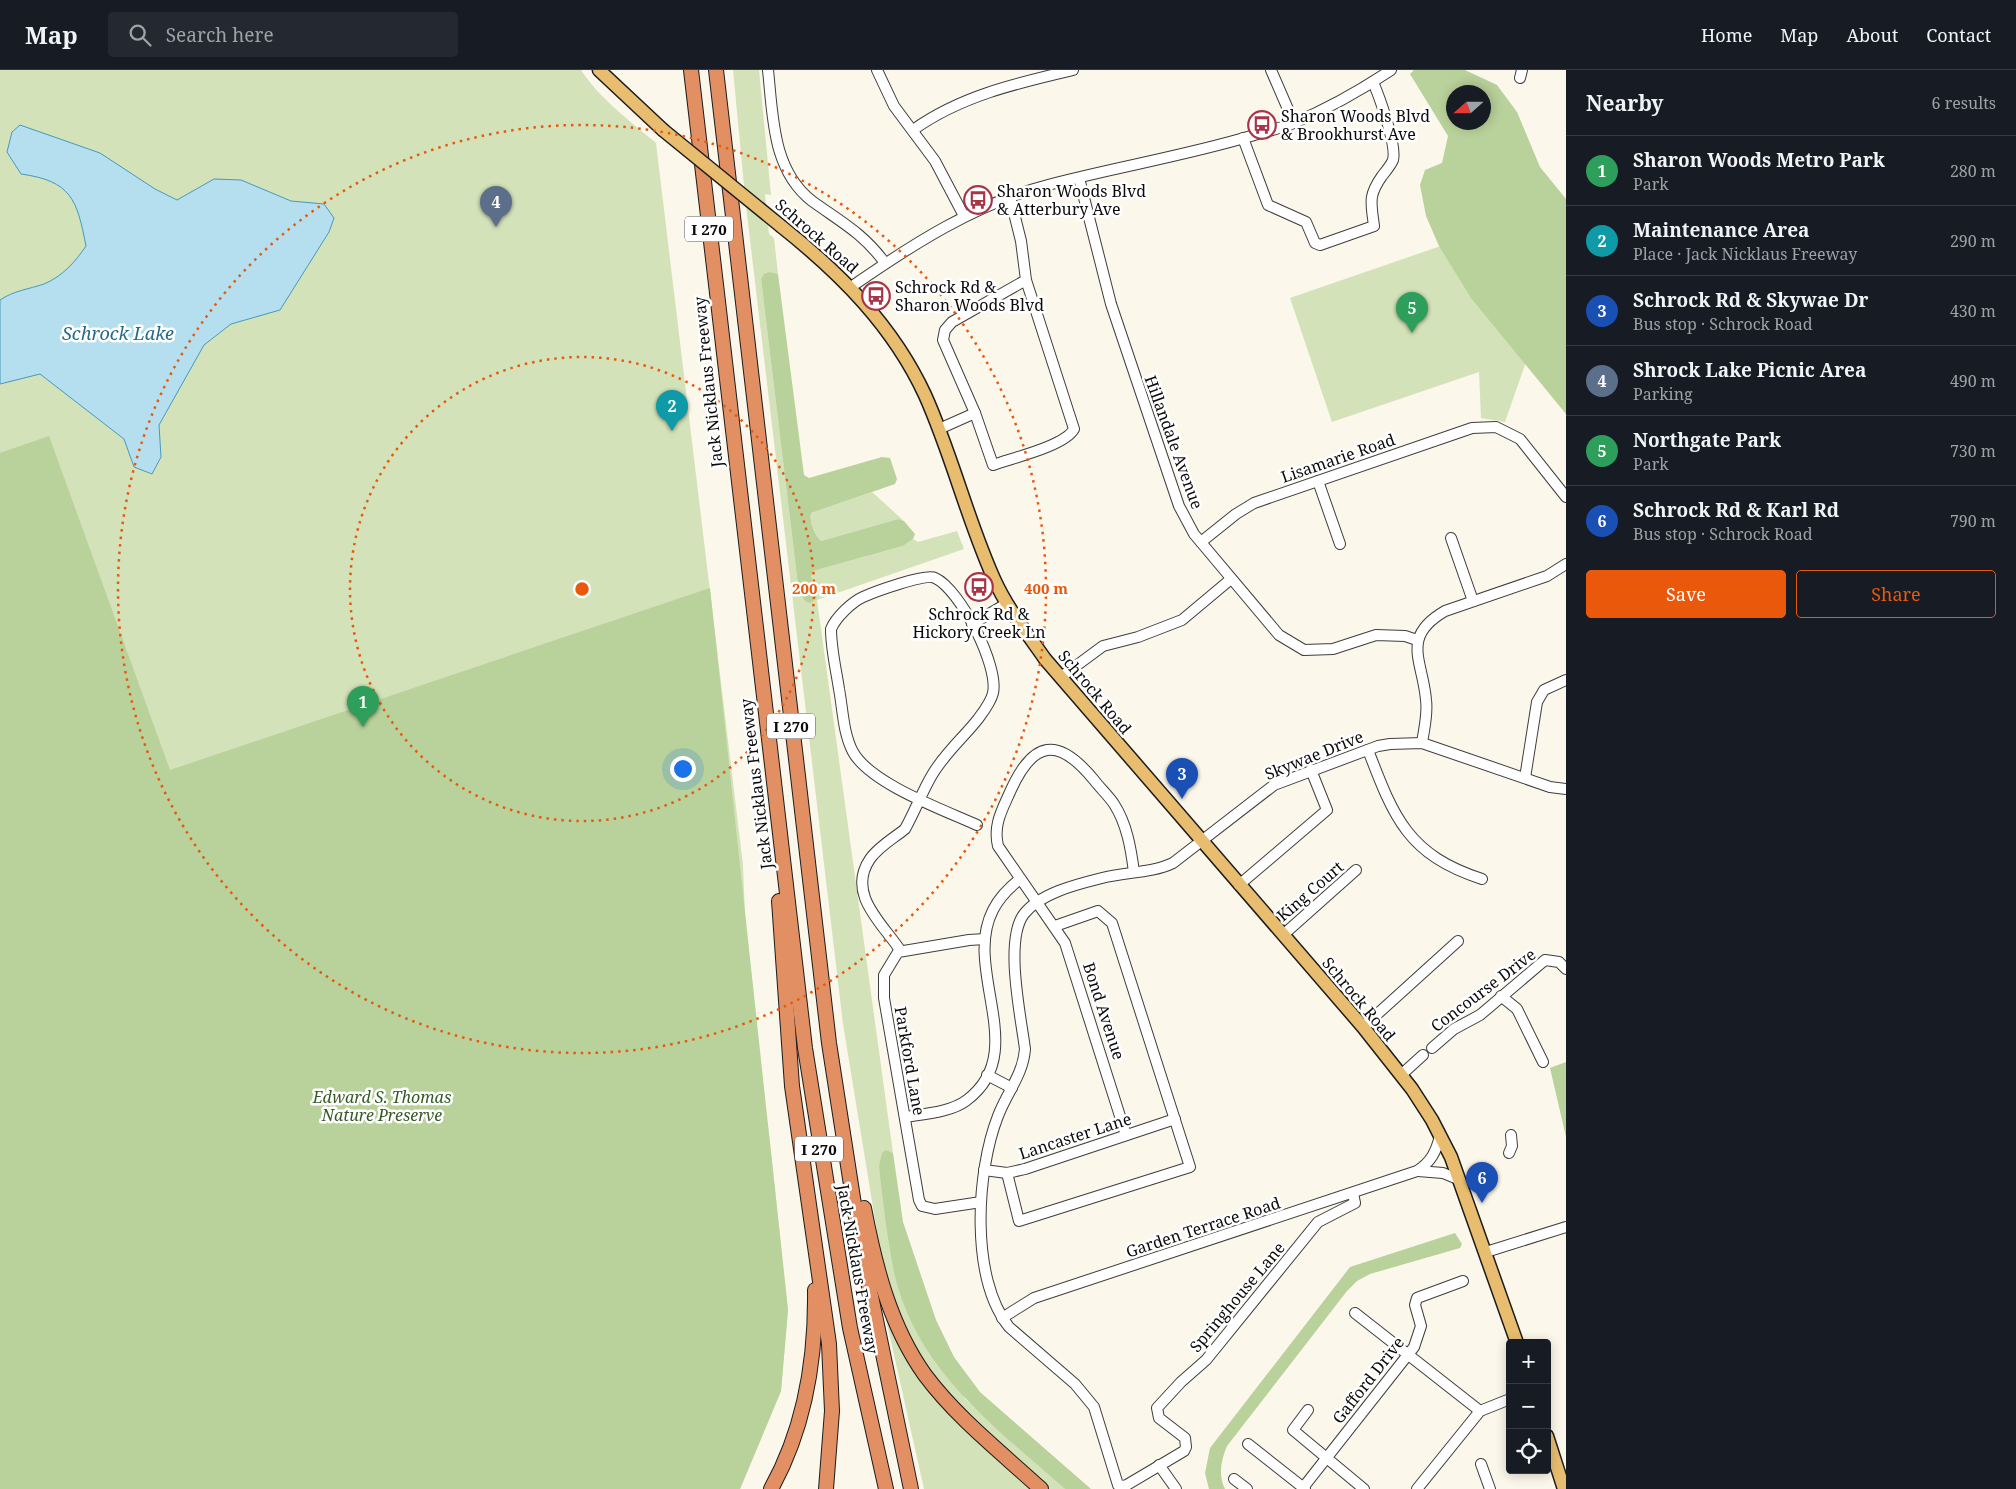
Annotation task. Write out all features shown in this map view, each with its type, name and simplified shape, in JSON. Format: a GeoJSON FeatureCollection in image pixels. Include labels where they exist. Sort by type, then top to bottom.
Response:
{"type":"FeatureCollection","features":[{"type":"Feature","properties":{"kind":"highway","name":"Jack Nicklaus Freeway"},"geometry":{"type":"LineString","coordinates":[[691,70],[776,808],[815,1125],[850,1328],[886,1488]]}},
{"type":"Feature","properties":{"kind":"highway","name":"Jack Nicklaus Freeway"},"geometry":{"type":"LineString","coordinates":[[716,70],[813,917],[833,1071],[860,1242],[910,1486]]}},
{"type":"Feature","properties":{"kind":"highway"},"geometry":{"type":"LineString","coordinates":[[776,808],[779,915],[786,1023],[799,1142],[830,1344],[832,1411],[826,1489]]}},
{"type":"Feature","properties":{"kind":"highway"},"geometry":{"type":"LineString","coordinates":[[833,1071],[873,1251],[888,1303],[904,1341],[925,1375],[944,1398],[1041,1489]]}},
{"type":"Feature","properties":{"kind":"highway"},"geometry":{"type":"LineString","coordinates":[[772,1489],[798,1424],[813,1358],[815,1291],[812,1222]]}},
{"type":"Feature","properties":{"kind":"main road","name":"Schrock Road"},"geometry":{"type":"LineString","coordinates":[[599,70],[663,130],[782,227],[851,287],[885,327],[924,393],[939,428],[970,522],[1006,604],[1044,659],[1363,1027],[1427,1112],[1460,1180],[1515,1339]]}},
{"type":"Feature","properties":{"kind":"main road"},"geometry":{"type":"LineString","coordinates":[[1551,1448],[1564,1489]]}},
{"type":"Feature","properties":{"kind":"street"},"geometry":{"type":"LineString","coordinates":[[768,70],[776,137],[786,172],[811,200],[855,229],[885,263]]}},
{"type":"Feature","properties":{"kind":"street"},"geometry":{"type":"LineString","coordinates":[[877,70],[894,106],[935,161],[964,216]]}},
{"type":"Feature","properties":{"kind":"street"},"geometry":{"type":"LineString","coordinates":[[913,130],[953,105],[1027,81],[1073,70]]}},
{"type":"Feature","properties":{"kind":"street"},"geometry":{"type":"LineString","coordinates":[[1271,70],[1294,123]]}},
{"type":"Feature","properties":{"kind":"street"},"geometry":{"type":"LineString","coordinates":[[851,287],[885,263],[964,216],[1010,197],[1048,185],[1243,138],[1294,123],[1373,82],[1391,70]]}},
{"type":"Feature","properties":{"kind":"street"},"geometry":{"type":"LineString","coordinates":[[1243,138],[1268,205],[1306,222],[1315,243],[1320,245],[1374,226],[1370,204],[1373,189],[1392,162],[1394,153],[1383,106],[1373,82]]}},
{"type":"Feature","properties":{"kind":"street","name":"Hillandale Avenue"},"geometry":{"type":"LineString","coordinates":[[1079,178],[1114,314],[1179,506],[1194,534],[1279,635],[1304,650],[1333,649],[1376,635],[1405,636],[1417,640]]}},
{"type":"Feature","properties":{"kind":"street"},"geometry":{"type":"LineString","coordinates":[[1010,197],[1021,241],[1026,280],[1074,429],[1071,434],[1060,441],[993,465],[975,413],[943,340],[945,330],[952,322],[1026,280]]}},
{"type":"Feature","properties":{"kind":"street"},"geometry":{"type":"LineString","coordinates":[[939,428],[975,413]]}},
{"type":"Feature","properties":{"kind":"street","name":"Lisamarie Road"},"geometry":{"type":"LineString","coordinates":[[1201,542],[1236,514],[1254,503],[1472,428],[1496,427],[1520,439],[1566,497]]}},
{"type":"Feature","properties":{"kind":"street"},"geometry":{"type":"LineString","coordinates":[[1318,480],[1340,544]]}},
{"type":"Feature","properties":{"kind":"street"},"geometry":{"type":"LineString","coordinates":[[1451,538],[1473,601]]}},
{"type":"Feature","properties":{"kind":"street"},"geometry":{"type":"LineString","coordinates":[[1422,743],[1427,702],[1417,658],[1417,640],[1432,618],[1445,611],[1547,576],[1566,564]]}},
{"type":"Feature","properties":{"kind":"street"},"geometry":{"type":"LineString","coordinates":[[977,825],[920,799],[871,772],[854,753],[844,728],[831,628],[834,622],[861,597],[930,576],[936,578],[947,587],[985,646],[994,677],[993,693],[986,708],[953,746],[933,773],[920,799],[904,829],[869,860],[862,891],[875,918],[900,950],[985,939]]}},
{"type":"Feature","properties":{"kind":"street"},"geometry":{"type":"LineString","coordinates":[[1060,677],[1103,646],[1182,620],[1232,579]]}},
{"type":"Feature","properties":{"kind":"street"},"geometry":{"type":"LineString","coordinates":[[972,624],[1006,604]]}},
{"type":"Feature","properties":{"kind":"street"},"geometry":{"type":"LineString","coordinates":[[1524,778],[1537,702],[1544,690],[1566,680]]}},
{"type":"Feature","properties":{"kind":"street","name":"Skywae Drive"},"geometry":{"type":"LineString","coordinates":[[1037,902],[1050,895],[1102,878],[1167,866],[1201,842],[1243,806],[1274,784],[1390,744],[1422,743],[1550,787],[1566,788]]}},
{"type":"Feature","properties":{"kind":"street"},"geometry":{"type":"LineString","coordinates":[[1002,1318],[987,1280],[983,1255],[981,1202],[986,1155],[998,1115],[1024,1066],[1025,1049],[1014,939],[1024,914],[1037,902],[998,846],[995,834],[998,820],[1025,762],[1038,752],[1054,749],[1070,754],[1082,766],[1114,804],[1130,841],[1134,872]]}},
{"type":"Feature","properties":{"kind":"street"},"geometry":{"type":"LineString","coordinates":[[1368,750],[1389,804],[1404,829],[1420,845],[1444,864],[1482,879]]}},
{"type":"Feature","properties":{"kind":"street"},"geometry":{"type":"LineString","coordinates":[[1239,885],[1327,810],[1311,770]]}},
{"type":"Feature","properties":{"kind":"street","name":"King Court"},"geometry":{"type":"LineString","coordinates":[[1283,934],[1356,870]]}},
{"type":"Feature","properties":{"kind":"street"},"geometry":{"type":"LineString","coordinates":[[905,1117],[948,1108],[967,1101],[987,1075],[996,1058],[997,1048],[984,951],[985,939],[993,910],[1008,889],[1020,879]]}},
{"type":"Feature","properties":{"kind":"street","name":"Bond Avenue"},"geometry":{"type":"LineString","coordinates":[[1037,902],[1065,943],[1126,1135]]}},
{"type":"Feature","properties":{"kind":"street"},"geometry":{"type":"LineString","coordinates":[[1006,1173],[1019,1220],[1190,1167],[1112,923],[1098,911],[1055,926]]}},
{"type":"Feature","properties":{"kind":"street"},"geometry":{"type":"LineString","coordinates":[[1363,1027],[1458,941]]}},
{"type":"Feature","properties":{"kind":"street","name":"Parkford Lane"},"geometry":{"type":"LineString","coordinates":[[900,950],[895,954],[884,975],[884,998],[919,1200],[922,1206],[934,1209],[981,1202]]}},
{"type":"Feature","properties":{"kind":"street","name":"Concourse Drive"},"geometry":{"type":"LineString","coordinates":[[1432,1048],[1454,1029],[1480,1015],[1545,960],[1554,960],[1566,969]]}},
{"type":"Feature","properties":{"kind":"street"},"geometry":{"type":"LineString","coordinates":[[1501,996],[1517,1009],[1543,1062]]}},
{"type":"Feature","properties":{"kind":"street"},"geometry":{"type":"LineString","coordinates":[[1401,1075],[1423,1055]]}},
{"type":"Feature","properties":{"kind":"street"},"geometry":{"type":"LineString","coordinates":[[987,1075],[1012,1088]]}},
{"type":"Feature","properties":{"kind":"street","name":"Lancaster Lane"},"geometry":{"type":"LineString","coordinates":[[984,1170],[1006,1173],[1025,1169],[1175,1119]]}},
{"type":"Feature","properties":{"kind":"street"},"geometry":{"type":"LineString","coordinates":[[1509,1153],[1512,1146],[1511,1135]]}},
{"type":"Feature","properties":{"kind":"street","name":"Garden Terrace Road"},"geometry":{"type":"LineString","coordinates":[[1002,1318],[1034,1298],[1417,1171],[1426,1165],[1435,1154],[1440,1136]]}},
{"type":"Feature","properties":{"kind":"street","name":"Garden Terrace Road"},"geometry":{"type":"LineString","coordinates":[[1417,1171],[1442,1173],[1460,1180]]}},
{"type":"Feature","properties":{"kind":"street","name":"Springhouse Lane"},"geometry":{"type":"LineString","coordinates":[[1002,1318],[1009,1327],[1075,1384],[1094,1406],[1118,1485],[1125,1486],[1184,1451],[1185,1438],[1158,1415],[1160,1404],[1188,1375],[1206,1360],[1318,1222],[1355,1203],[1353,1193]]}},
{"type":"Feature","properties":{"kind":"street"},"geometry":{"type":"LineString","coordinates":[[1486,1252],[1566,1227]]}},
{"type":"Feature","properties":{"kind":"street","name":"Gafford Drive"},"geometry":{"type":"LineString","coordinates":[[1303,1488],[1414,1347],[1421,1326],[1415,1305],[1417,1298],[1463,1281]]}},
{"type":"Feature","properties":{"kind":"street"},"geometry":{"type":"LineString","coordinates":[[1355,1313],[1480,1411]]}},
{"type":"Feature","properties":{"kind":"street"},"geometry":{"type":"LineString","coordinates":[[1417,1489],[1480,1411],[1506,1401]]}},
{"type":"Feature","properties":{"kind":"street"},"geometry":{"type":"LineString","coordinates":[[1308,1410],[1293,1430],[1364,1489]]}},
{"type":"Feature","properties":{"kind":"street"},"geometry":{"type":"LineString","coordinates":[[1248,1444],[1303,1488]]}},
{"type":"Feature","properties":{"kind":"street"},"geometry":{"type":"LineString","coordinates":[[1481,1464],[1490,1489]]}},
{"type":"Feature","properties":{"kind":"street"},"geometry":{"type":"LineString","coordinates":[[1159,1466],[1176,1489]]}},
{"type":"Feature","properties":{"kind":"street"},"geometry":{"type":"LineString","coordinates":[[1234,1479],[1247,1489]]}},
{"type":"Feature","properties":{"kind":"green space","name":"Edward S. Thomas Nature Preserve"},"geometry":{"type":"Polygon","coordinates":[[[0,70],[581,70],[606,100],[656,143],[743,865],[748,989],[770,1142],[788,1310],[781,1391],[740,1489],[0,1489],[0,70]]]}},
{"type":"Feature","properties":{"kind":"green space"},"geometry":{"type":"Polygon","coordinates":[[[733,70],[759,70],[771,195],[765,194],[769,234],[774,238],[778,274],[770,272],[761,279],[798,585],[804,600],[817,599],[811,576],[813,571],[903,546],[913,539],[918,542],[957,531],[964,549],[817,600],[893,1153],[886,1150],[879,1166],[965,1399],[1065,1489],[1049,1489],[982,1431],[947,1396],[906,1335],[887,1285],[843,1024],[746,206],[733,70]]]}},
{"type":"Feature","properties":{"kind":"green space"},"geometry":{"type":"Polygon","coordinates":[[[1414,70],[1465,70],[1497,85],[1517,112],[1540,167],[1566,199],[1566,414],[1471,298],[1439,246],[1426,216],[1420,185],[1425,170],[1442,163],[1448,136],[1410,74],[1414,70]]]}},
{"type":"Feature","properties":{"kind":"green space"},"geometry":{"type":"Polygon","coordinates":[[[1487,230],[1528,356],[1505,422],[1481,418],[1479,372],[1332,422],[1290,298],[1487,230]]]}},
{"type":"Feature","properties":{"kind":"green space"},"geometry":{"type":"Polygon","coordinates":[[[770,272],[778,274],[804,475],[809,478],[882,457],[890,458],[897,479],[895,484],[811,513],[815,532],[821,541],[898,519],[904,521],[915,534],[913,539],[903,546],[813,571],[811,576],[817,599],[809,603],[804,600],[798,585],[761,279],[764,274],[770,272]]]}},
{"type":"Feature","properties":{"kind":"green space","name":"Edward S. Thomas Nature Preserve"},"geometry":{"type":"Polygon","coordinates":[[[49,436],[170,770],[710,588],[788,1310],[781,1391],[740,1489],[0,1489],[0,453],[49,436]]]}},
{"type":"Feature","properties":{"kind":"green space"},"geometry":{"type":"Polygon","coordinates":[[[872,492],[904,521],[898,519],[821,541],[813,528],[811,513],[872,492]]]}},
{"type":"Feature","properties":{"kind":"green space"},"geometry":{"type":"Polygon","coordinates":[[[1566,1062],[1566,1137],[1550,1068],[1566,1062]]]}},
{"type":"Feature","properties":{"kind":"green space"},"geometry":{"type":"Polygon","coordinates":[[[886,1150],[893,1153],[903,1222],[936,1320],[954,1357],[980,1392],[1091,1489],[1065,1489],[1011,1442],[961,1394],[939,1367],[920,1338],[905,1307],[894,1272],[879,1166],[882,1153],[886,1150]]]}},
{"type":"Feature","properties":{"kind":"green space"},"geometry":{"type":"Polygon","coordinates":[[[1455,1233],[1462,1244],[1460,1248],[1370,1274],[1357,1281],[1347,1291],[1227,1446],[1221,1468],[1225,1489],[1209,1489],[1205,1473],[1210,1448],[1350,1267],[1455,1233]]]}},
{"type":"Feature","properties":{"kind":"green space"},"geometry":{"type":"Polygon","coordinates":[[[889,1318],[897,1338],[1033,1489],[924,1489],[886,1319],[889,1318]]]}},
{"type":"Feature","properties":{"kind":"water","name":"Schrock Lake"},"geometry":{"type":"Polygon","coordinates":[[[20,125],[100,153],[155,189],[177,200],[214,179],[241,180],[291,201],[324,204],[334,218],[329,232],[280,310],[231,324],[204,345],[159,425],[161,457],[152,474],[134,467],[124,439],[40,374],[0,384],[0,300],[16,292],[44,284],[57,277],[73,263],[86,246],[75,204],[69,195],[61,187],[51,182],[21,174],[7,152],[12,132],[20,125]]]}},
{"type":"Feature","properties":{"kind":"place","name":"Sharon Woods Blvd & Brookhurst Ave"},"geometry":{"type":"Point","coordinates":[1262,125]}},
{"type":"Feature","properties":{"kind":"place","name":"Sharon Woods Blvd & Atterbury Ave"},"geometry":{"type":"Point","coordinates":[978,200]}},
{"type":"Feature","properties":{"kind":"place","name":"Shrock Lake Picnic Area"},"geometry":{"type":"Point","coordinates":[496,227]}},
{"type":"Feature","properties":{"kind":"place","name":"Schrock Rd & Sharon Woods Blvd"},"geometry":{"type":"Point","coordinates":[876,296]}},
{"type":"Feature","properties":{"kind":"place","name":"Northgate Park"},"geometry":{"type":"Point","coordinates":[1412,333]}},
{"type":"Feature","properties":{"kind":"place","name":"Maintenance Area"},"geometry":{"type":"Point","coordinates":[672,431]}},
{"type":"Feature","properties":{"kind":"place","name":"Schrock Rd & Hickory Creek Ln"},"geometry":{"type":"Point","coordinates":[979,587]}},
{"type":"Feature","properties":{"kind":"place","name":"Sharon Woods Metro Park"},"geometry":{"type":"Point","coordinates":[363,727]}},
{"type":"Feature","properties":{"kind":"place","name":"Schrock Rd & Skywae Dr"},"geometry":{"type":"Point","coordinates":[1182,799]}},
{"type":"Feature","properties":{"kind":"place","name":"Schrock Rd & Karl Rd"},"geometry":{"type":"Point","coordinates":[1482,1203]}}]}
